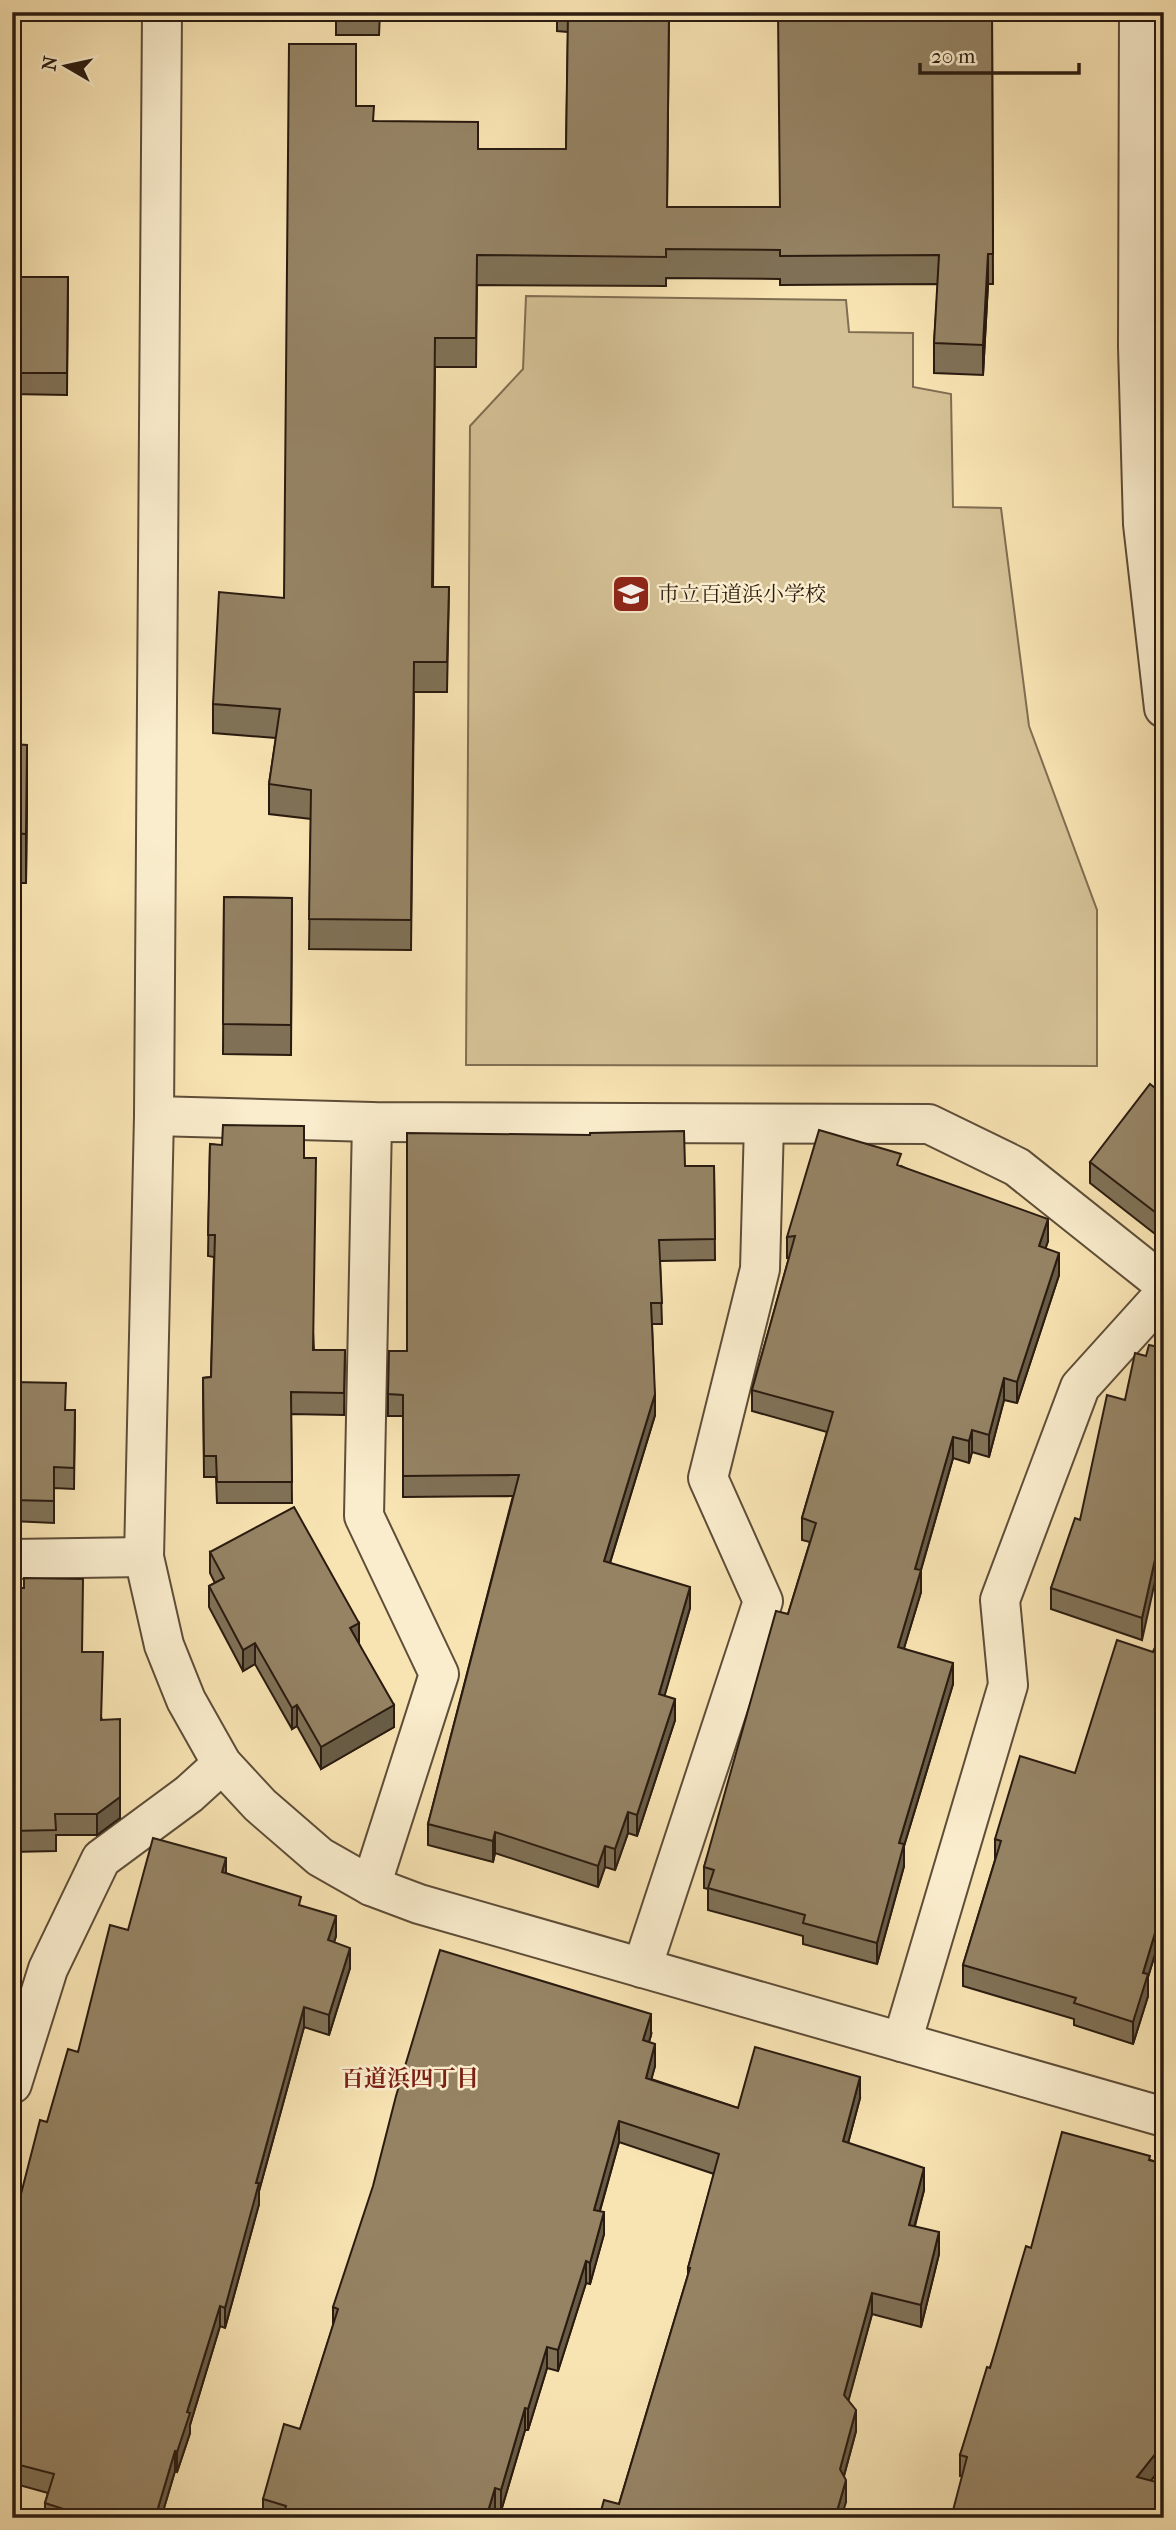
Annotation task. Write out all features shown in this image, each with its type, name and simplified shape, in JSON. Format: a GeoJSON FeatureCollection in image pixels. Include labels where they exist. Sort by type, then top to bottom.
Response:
{"type":"FeatureCollection","features":[{"type":"Feature","properties":{"kind":"street"},"geometry":{"type":"LineString","coordinates":[[162,12],[154,1116],[144,1558],[164,1645],[186,1700],[222,1764],[260,1805],[320,1857],[371,1886],[419,1904],[1164,2117]]}},
{"type":"Feature","properties":{"kind":"street"},"geometry":{"type":"LineString","coordinates":[[1139,12],[1138,346],[1143,524],[1164,708]]}},
{"type":"Feature","properties":{"kind":"street"},"geometry":{"type":"LineString","coordinates":[[154,1116],[372,1122],[929,1124],[1017,1167],[1164,1284]]}},
{"type":"Feature","properties":{"kind":"street"},"geometry":{"type":"LineString","coordinates":[[371,1886],[439,1674],[364,1516],[372,1122]]}},
{"type":"Feature","properties":{"kind":"street"},"geometry":{"type":"LineString","coordinates":[[642,1968],[763,1601],[708,1478],[760,1269],[764,1124]]}},
{"type":"Feature","properties":{"kind":"street"},"geometry":{"type":"LineString","coordinates":[[902,2042],[1008,1685],[1000,1600],[1080,1387],[1164,1294]]}},
{"type":"Feature","properties":{"kind":"street"},"geometry":{"type":"LineString","coordinates":[[12,1559],[144,1558]]}},
{"type":"Feature","properties":{"kind":"street"},"geometry":{"type":"LineString","coordinates":[[12,2084],[48,1969],[101,1859],[189,1794],[222,1764]]}},
{"type":"Feature","properties":{"kind":"shaded area"},"geometry":{"type":"Polygon","coordinates":[[[526,296],[846,300],[849,332],[913,333],[913,387],[951,394],[953,507],[1001,508],[1029,726],[1097,910],[1097,1066],[466,1065],[470,426],[523,369],[526,296]]]}},
{"type":"Feature","properties":{"kind":"building"},"geometry":{"type":"Polygon","coordinates":[[[568,12],[669,12],[667,207],[780,207],[778,12],[992,12],[993,254],[988,254],[983,345],[934,343],[939,255],[780,256],[780,250],[666,249],[666,257],[477,255],[476,338],[435,338],[432,587],[449,587],[447,662],[414,662],[411,920],[309,919],[311,790],[269,784],[280,709],[213,704],[219,592],[284,598],[289,44],[356,44],[356,106],[374,106],[373,121],[478,122],[478,149],[566,149],[568,12]]]}},
{"type":"Feature","properties":{"kind":"building"},"geometry":{"type":"Polygon","coordinates":[[[12,277],[68,277],[67,373],[12,373],[12,277]]]}},
{"type":"Feature","properties":{"kind":"building"},"geometry":{"type":"Polygon","coordinates":[[[12,744],[27,745],[26,834],[12,833],[12,744]]]}},
{"type":"Feature","properties":{"kind":"building"},"geometry":{"type":"Polygon","coordinates":[[[224,897],[292,898],[291,1025],[223,1024],[224,897]]]}},
{"type":"Feature","properties":{"kind":"building"},"geometry":{"type":"Polygon","coordinates":[[[1150,1084],[1164,1095],[1164,1219],[1090,1162],[1150,1084]]]}},
{"type":"Feature","properties":{"kind":"building"},"geometry":{"type":"Polygon","coordinates":[[[223,1125],[304,1126],[304,1158],[316,1158],[313,1350],[345,1350],[344,1393],[291,1392],[292,1482],[217,1482],[216,1456],[204,1456],[203,1378],[211,1377],[215,1235],[208,1235],[210,1144],[222,1145],[223,1125]]]}},
{"type":"Feature","properties":{"kind":"building"},"geometry":{"type":"Polygon","coordinates":[[[819,1130],[901,1154],[897,1165],[1048,1219],[1039,1246],[1059,1253],[1017,1382],[1004,1378],[989,1435],[972,1430],[969,1441],[953,1437],[915,1569],[921,1570],[898,1647],[953,1663],[899,1843],[904,1844],[877,1943],[803,1923],[805,1915],[708,1888],[714,1870],[704,1867],[776,1611],[788,1614],[816,1523],[802,1518],[833,1412],[752,1390],[795,1236],[787,1237],[819,1130]]]}},
{"type":"Feature","properties":{"kind":"building"},"geometry":{"type":"Polygon","coordinates":[[[684,1131],[685,1166],[714,1166],[715,1239],[659,1240],[662,1303],[651,1303],[655,1394],[604,1561],[690,1587],[659,1694],[675,1699],[637,1815],[628,1812],[615,1849],[605,1846],[598,1866],[495,1832],[493,1841],[428,1824],[519,1475],[403,1476],[403,1395],[388,1394],[389,1351],[407,1351],[407,1133],[590,1135],[684,1131]]]}},
{"type":"Feature","properties":{"kind":"building"},"geometry":{"type":"Polygon","coordinates":[[[1149,1345],[1164,1348],[1164,1519],[1142,1618],[1051,1588],[1075,1518],[1080,1520],[1107,1395],[1125,1400],[1135,1353],[1146,1356],[1149,1345]]]}},
{"type":"Feature","properties":{"kind":"building"},"geometry":{"type":"Polygon","coordinates":[[[12,1382],[66,1383],[65,1410],[75,1410],[74,1468],[54,1467],[54,1501],[12,1500],[12,1382]]]}},
{"type":"Feature","properties":{"kind":"building"},"geometry":{"type":"Polygon","coordinates":[[[294,1507],[359,1623],[350,1628],[394,1705],[321,1747],[297,1705],[292,1708],[255,1643],[243,1650],[209,1586],[224,1578],[210,1552],[294,1507]]]}},
{"type":"Feature","properties":{"kind":"building"},"geometry":{"type":"Polygon","coordinates":[[[24,1578],[83,1579],[82,1652],[103,1652],[101,1720],[120,1719],[120,1797],[97,1814],[55,1814],[56,1830],[12,1831],[12,1588],[24,1588],[24,1578]]]}},
{"type":"Feature","properties":{"kind":"building"},"geometry":{"type":"Polygon","coordinates":[[[1164,1629],[1164,1903],[1143,1973],[1148,1974],[1133,2022],[1074,2003],[1076,1998],[963,1965],[1001,1841],[995,1839],[1020,1756],[1075,1773],[1117,1640],[1153,1652],[1164,1629]]]}},
{"type":"Feature","properties":{"kind":"building"},"geometry":{"type":"Polygon","coordinates":[[[153,1838],[226,1858],[222,1872],[301,1897],[299,1905],[336,1916],[328,1940],[350,1948],[329,2015],[304,2007],[225,2308],[220,2306],[187,2412],[190,2413],[177,2452],[175,2451],[155,2518],[91,2518],[45,2503],[54,2474],[12,2463],[12,2229],[40,2120],[47,2122],[68,2049],[78,2052],[110,1925],[128,1930],[153,1838]]]}},
{"type":"Feature","properties":{"kind":"building"},"geometry":{"type":"Polygon","coordinates":[[[440,1950],[651,2014],[643,2040],[655,2044],[646,2078],[738,2108],[755,2047],[860,2077],[843,2141],[924,2168],[909,2225],[939,2232],[921,2305],[872,2293],[844,2395],[856,2410],[840,2469],[846,2480],[835,2518],[599,2518],[604,2500],[619,2504],[690,2268],[719,2154],[619,2121],[594,2210],[604,2212],[590,2263],[586,2261],[558,2350],[547,2347],[528,2409],[525,2408],[501,2490],[495,2488],[486,2518],[283,2518],[286,2506],[263,2499],[284,2424],[300,2429],[338,2309],[333,2307],[373,2186],[396,2096],[440,1950]]]}},
{"type":"Feature","properties":{"kind":"building"},"geometry":{"type":"Polygon","coordinates":[[[1062,2132],[1150,2156],[1149,2160],[1164,2164],[1164,2443],[1137,2477],[1164,2484],[1164,2513],[1162,2518],[951,2518],[967,2457],[960,2455],[987,2367],[990,2368],[1026,2246],[1031,2248],[1062,2132]]]}},
{"type":"Feature","properties":{"kind":"place","name":"市立百道浜小学校"},"geometry":{"type":"Point","coordinates":[631,594]}},
{"type":"Feature","properties":{"kind":"district","name":"百道浜四丁目"},"geometry":{"type":"Point","coordinates":[410,2078]}}]}
